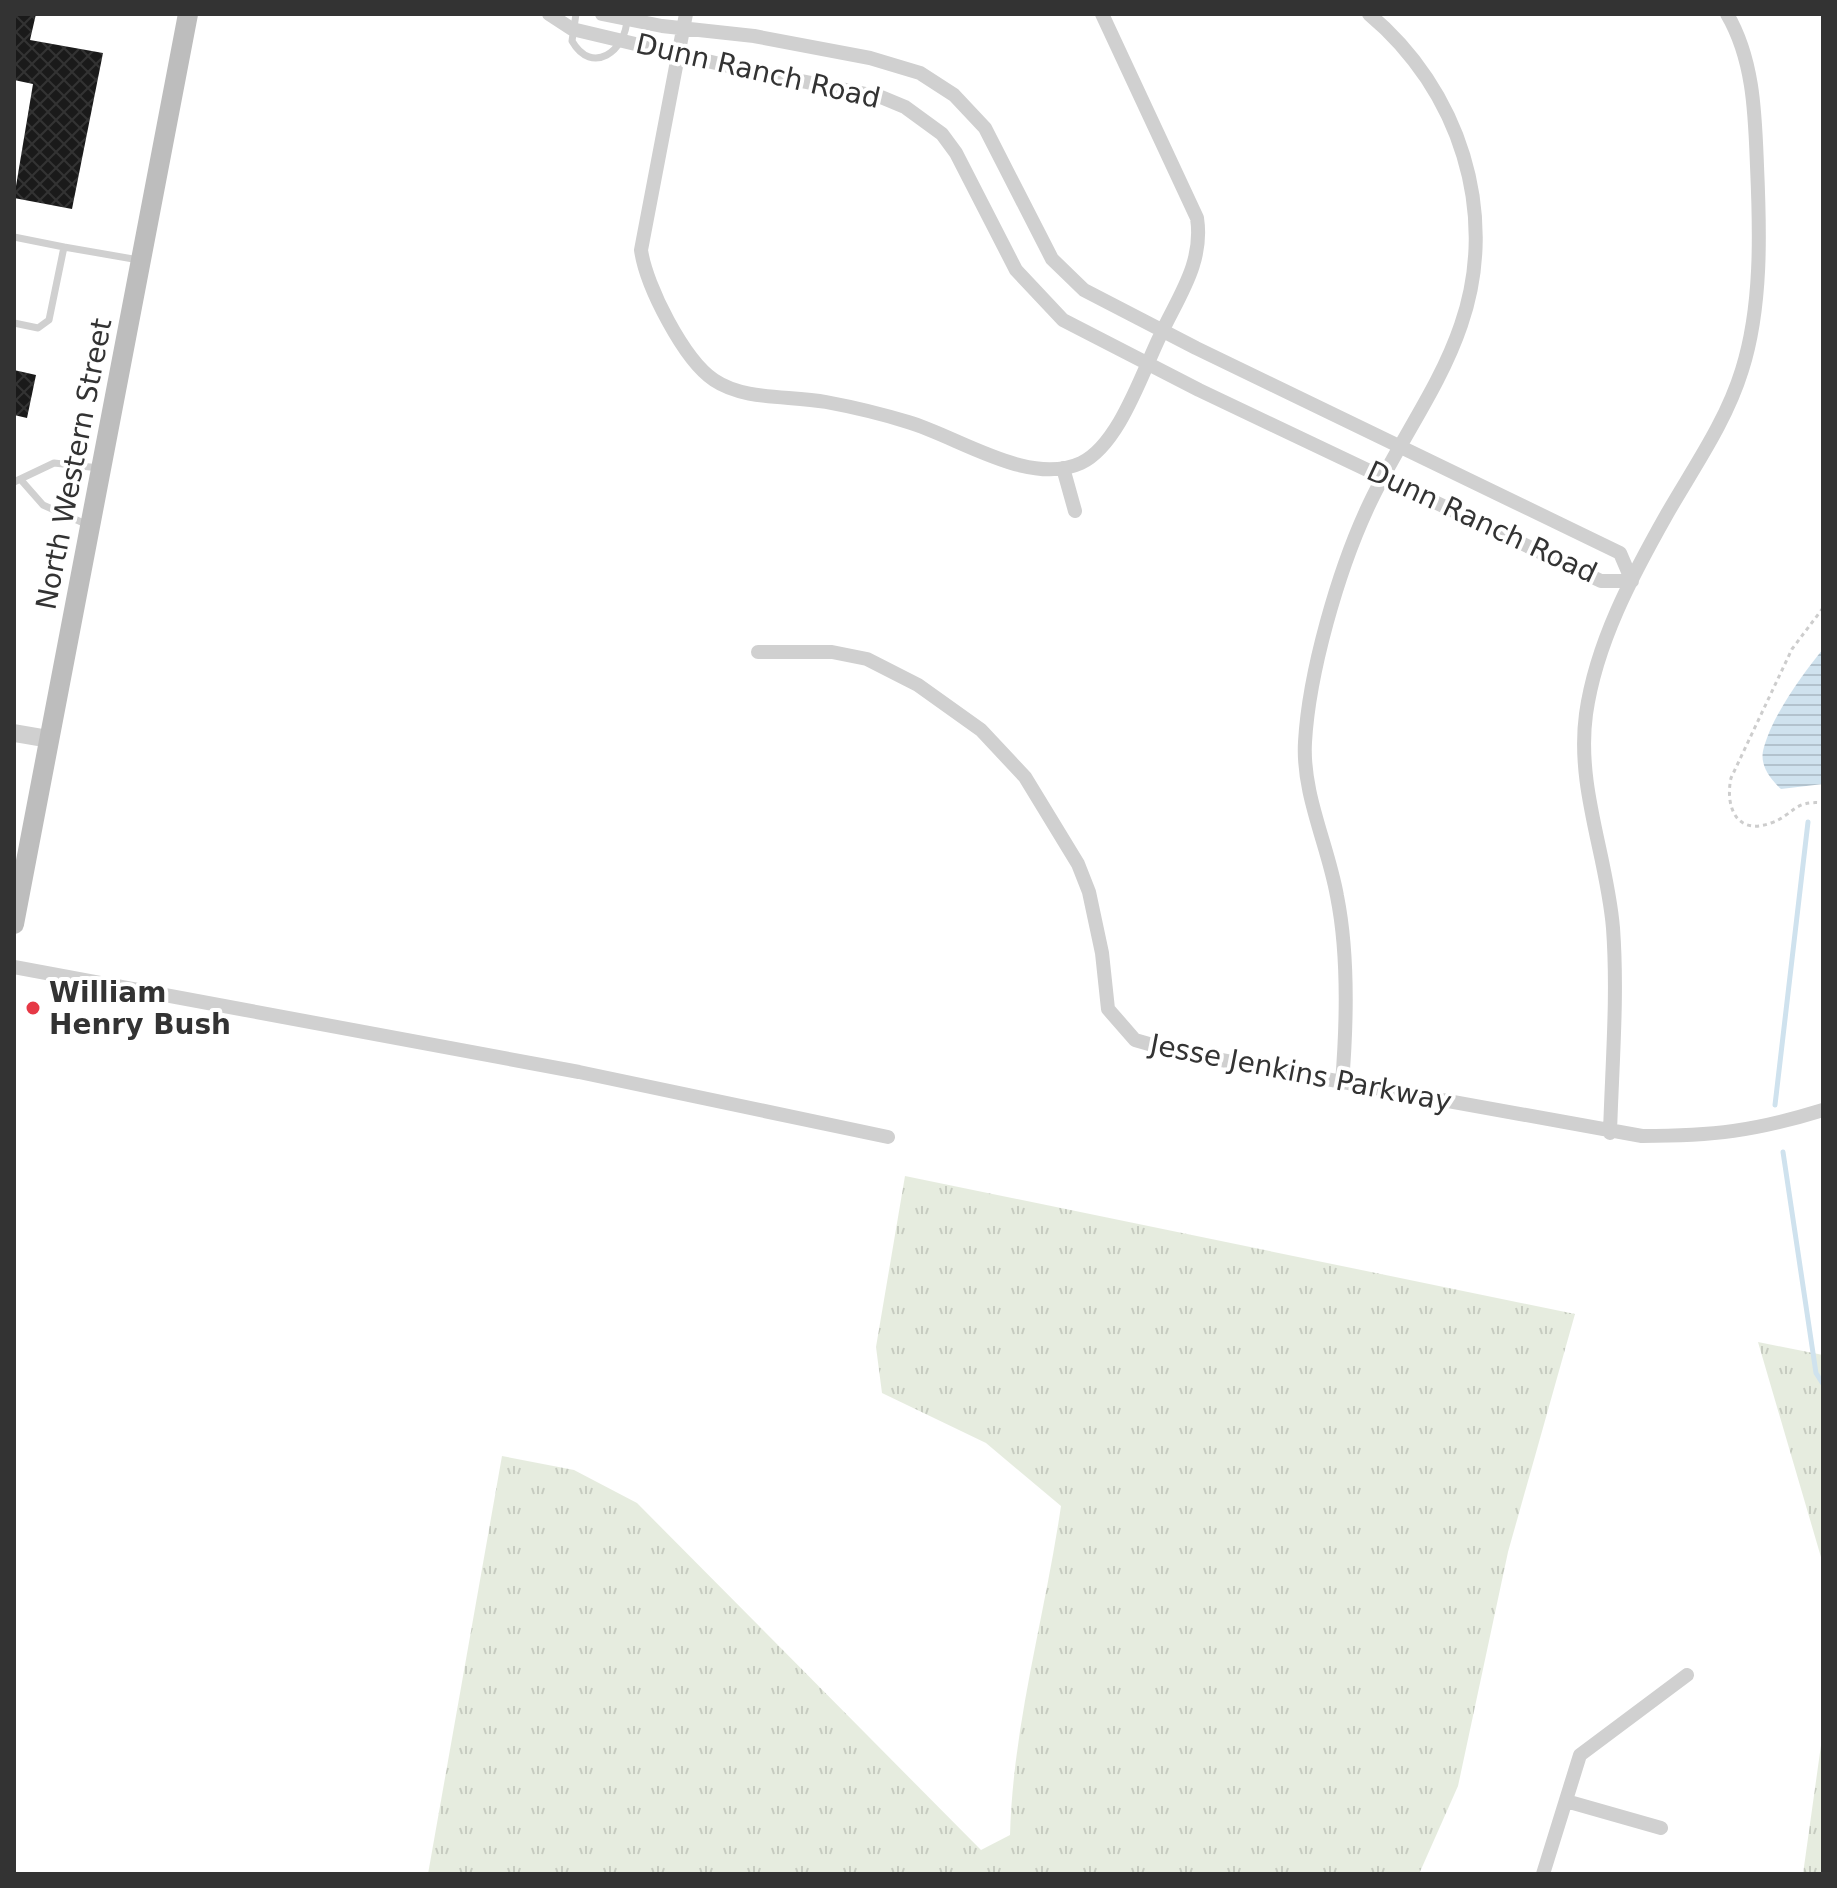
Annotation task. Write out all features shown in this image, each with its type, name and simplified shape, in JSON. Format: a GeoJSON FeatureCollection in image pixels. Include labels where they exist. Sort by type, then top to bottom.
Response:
{"type":"FeatureCollection","features":[{"type":"Feature","properties":{"kind":"main road","name":"North Western Street"},"geometry":{"type":"LineString","coordinates":[[14,924],[18,887],[188,14]]}},
{"type":"Feature","properties":{"kind":"street","name":"Dunn Ranch Road"},"geometry":{"type":"LineString","coordinates":[[550,14],[623,39],[741,69],[881,97],[921,116],[942,134],[962,163],[1016,270],[1063,320],[1147,364],[1601,581],[1632,581],[1620,553],[1162,331],[1084,290],[1052,259],[985,128],[969,108],[936,82],[870,58],[685,21],[602,14]]}},
{"type":"Feature","properties":{"kind":"street"},"geometry":{"type":"LineString","coordinates":[[685,21],[641,250],[651,284],[698,366],[711,378],[735,391],[827,402],[919,426],[1017,465],[1063,468],[1082,462],[1109,438],[1198,253],[1197,218],[1102,14]]}},
{"type":"Feature","properties":{"kind":"street"},"geometry":{"type":"LineString","coordinates":[[1342,1083],[1345,990],[1338,897],[1308,782],[1305,744],[1315,677],[1341,580],[1367,509],[1461,328],[1474,270],[1471,198],[1465,157],[1448,111],[1425,74],[1369,14]]}},
{"type":"Feature","properties":{"kind":"street"},"geometry":{"type":"LineString","coordinates":[[1610,1133],[1613,928],[1606,874],[1584,776],[1584,735],[1593,678],[1613,616],[1712,440],[1743,369],[1751,328],[1757,259],[1754,101],[1746,62],[1727,14]]}},
{"type":"Feature","properties":{"kind":"street"},"geometry":{"type":"LineString","coordinates":[[1063,468],[1075,511]]}},
{"type":"Feature","properties":{"kind":"street","name":"Jesse Jenkins Parkway"},"geometry":{"type":"LineString","coordinates":[[758,652],[832,652],[867,659],[943,700],[981,730],[1025,777],[1065,838],[1089,892],[1102,953],[1108,1009],[1135,1040],[1177,1052],[1610,1133],[1719,1135],[1772,1126],[1823,1110]]}},
{"type":"Feature","properties":{"kind":"street"},"geometry":{"type":"LineString","coordinates":[[14,733],[49,739]]}},
{"type":"Feature","properties":{"kind":"street"},"geometry":{"type":"LineString","coordinates":[[14,967],[579,1072],[888,1137]]}},
{"type":"Feature","properties":{"kind":"street"},"geometry":{"type":"LineString","coordinates":[[1543,1874],[1580,1755],[1687,1675]]}},
{"type":"Feature","properties":{"kind":"street"},"geometry":{"type":"LineString","coordinates":[[1566,1801],[1661,1828]]}},
{"type":"Feature","properties":{"kind":"lane"},"geometry":{"type":"LineString","coordinates":[[574,21],[575,47],[593,58],[608,56],[623,39],[625,16]]}},
{"type":"Feature","properties":{"kind":"lane"},"geometry":{"type":"LineString","coordinates":[[14,237],[141,261]]}},
{"type":"Feature","properties":{"kind":"lane"},"geometry":{"type":"LineString","coordinates":[[14,323],[38,328],[49,320],[64,247]]}},
{"type":"Feature","properties":{"kind":"lane"},"geometry":{"type":"LineString","coordinates":[[90,526],[43,505],[17,481],[54,463],[101,468]]}},
{"type":"Feature","properties":{"kind":"path"},"geometry":{"type":"LineString","coordinates":[[1823,608],[1792,649],[1731,778],[1727,798],[1736,818],[1750,826],[1771,823],[1806,801],[1823,803]]}},
{"type":"Feature","properties":{"kind":"green space"},"geometry":{"type":"Polygon","coordinates":[[[905,1176],[1575,1314],[1508,1552],[1458,1786],[1419,1874],[428,1874],[502,1456],[574,1470],[637,1503],[981,1850],[1010,1835],[1023,1711],[1061,1506],[986,1443],[882,1393],[876,1347],[905,1176]]]}},
{"type":"Feature","properties":{"kind":"green space"},"geometry":{"type":"Polygon","coordinates":[[[1758,1342],[1823,1355],[1823,1564],[1758,1342]]]}},
{"type":"Feature","properties":{"kind":"green space"},"geometry":{"type":"Polygon","coordinates":[[[1823,1731],[1823,1874],[1803,1874],[1823,1731]]]}},
{"type":"Feature","properties":{"kind":"water"},"geometry":{"type":"Polygon","coordinates":[[[1823,649],[1823,784],[1781,789],[1765,767],[1763,751],[1780,711],[1823,649]]]}},
{"type":"Feature","properties":{"kind":"building"},"geometry":{"type":"Polygon","coordinates":[[[14,14],[36,14],[30,40],[103,53],[72,209],[14,198],[33,84],[14,80],[14,14]]]}},
{"type":"Feature","properties":{"kind":"building"},"geometry":{"type":"Polygon","coordinates":[[[14,370],[36,375],[27,418],[14,415],[14,370]]]}},
{"type":"Feature","properties":{"kind":"waterway"},"geometry":{"type":"LineString","coordinates":[[1775,1105],[1808,822]]}},
{"type":"Feature","properties":{"kind":"waterway"},"geometry":{"type":"LineString","coordinates":[[1783,1152],[1816,1373],[1823,1384]]}},
{"type":"Feature","properties":{"kind":"place","name":"William Henry Bush"},"geometry":{"type":"Point","coordinates":[33,1008]}}]}
